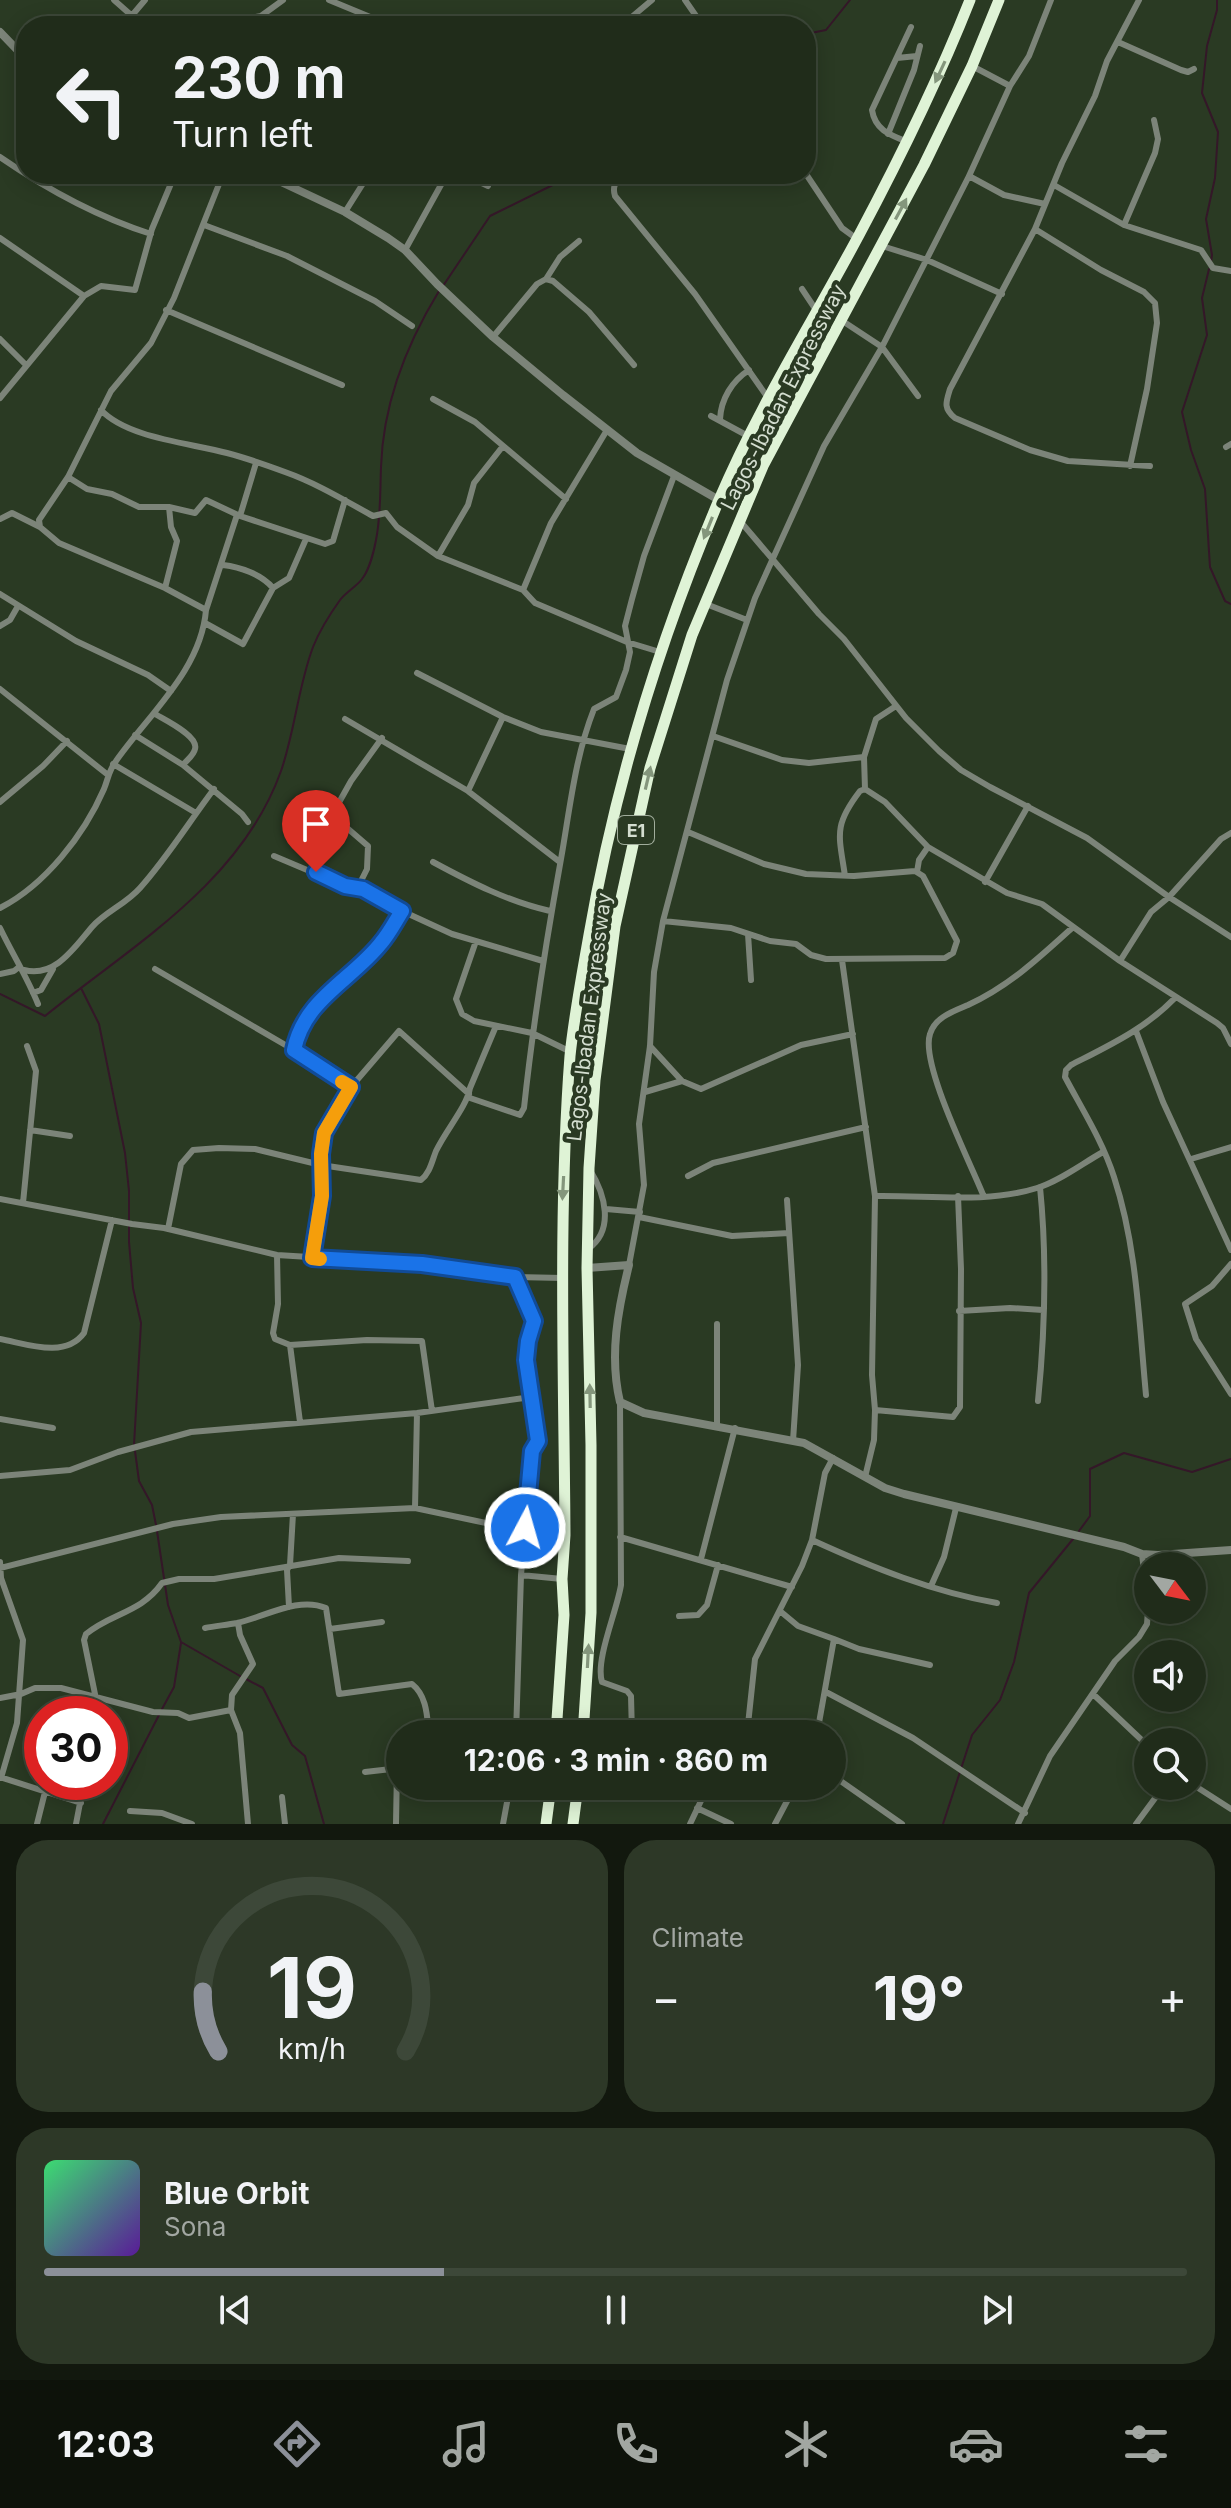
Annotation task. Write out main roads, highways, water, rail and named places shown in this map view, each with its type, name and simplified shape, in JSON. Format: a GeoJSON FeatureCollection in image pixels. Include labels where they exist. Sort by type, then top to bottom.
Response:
{"type":"FeatureCollection","features":[{"type":"Feature","properties":{"kind":"highway","name":"Lagos-Ibadan Expressway"},"geometry":{"type":"LineString","coordinates":[[557,1720],[564,1615],[562,1579],[565,1535],[563,1201],[571,1052],[601,865],[630,749],[660,652],[719,500],[768,398],[908,142],[970,0]]}},
{"type":"Feature","properties":{"kind":"highway","name":"Lagos-Ibadan Expressway"},"geometry":{"type":"LineString","coordinates":[[584,1720],[591,1613],[587,1268],[595,1080],[615,926],[650,768],[692,635],[763,466],[882,246],[972,66],[999,0]]}},
{"type":"Feature","properties":{"kind":"highway"},"geometry":{"type":"LineString","coordinates":[[546,1824],[549,1800]]}},
{"type":"Feature","properties":{"kind":"highway"},"geometry":{"type":"LineString","coordinates":[[573,1824],[576,1800]]}},
{"type":"Feature","properties":{"kind":"waterway"},"geometry":{"type":"LineString","coordinates":[[816,32],[826,30],[850,0]]}},
{"type":"Feature","properties":{"kind":"waterway"},"geometry":{"type":"LineString","coordinates":[[1211,262],[1206,219],[1215,178],[1218,132],[1202,93],[1207,46],[1217,0]]}},
{"type":"Feature","properties":{"kind":"waterway"},"geometry":{"type":"LineString","coordinates":[[443,286],[490,216],[555,184]]}},
{"type":"Feature","properties":{"kind":"waterway"},"geometry":{"type":"LineString","coordinates":[[1209,269],[1202,298],[1207,335],[1182,412],[1205,489],[1210,567],[1225,601],[1231,604]]}},
{"type":"Feature","properties":{"kind":"waterway"},"geometry":{"type":"LineString","coordinates":[[0,994],[45,1016],[181,909],[240,847],[263,811],[286,756],[315,641],[340,600],[362,579],[371,560],[379,522],[386,421],[398,376],[416,332],[439,291]]}},
{"type":"Feature","properties":{"kind":"waterway"},"geometry":{"type":"LineString","coordinates":[[81,988],[99,1024],[125,1153],[133,1288],[141,1323],[134,1445]]}},
{"type":"Feature","properties":{"kind":"waterway"},"geometry":{"type":"LineString","coordinates":[[135,1451],[139,1481],[152,1505],[156,1525]]}},
{"type":"Feature","properties":{"kind":"waterway"},"geometry":{"type":"LineString","coordinates":[[1079,1531],[1090,1516],[1090,1469],[1124,1453],[1192,1472],[1231,1459]]}},
{"type":"Feature","properties":{"kind":"waterway"},"geometry":{"type":"LineString","coordinates":[[157,1531],[168,1605],[181,1642],[240,1676]]}},
{"type":"Feature","properties":{"kind":"waterway"},"geometry":{"type":"LineString","coordinates":[[943,1824],[972,1735],[1000,1700],[1014,1662],[1029,1593],[1073,1539]]}},
{"type":"Feature","properties":{"kind":"waterway"},"geometry":{"type":"LineString","coordinates":[[162,1709],[174,1687],[181,1643]]}},
{"type":"Feature","properties":{"kind":"waterway"},"geometry":{"type":"LineString","coordinates":[[246,1679],[263,1688],[292,1745],[305,1756],[324,1824]]}},
{"type":"Feature","properties":{"kind":"waterway"},"geometry":{"type":"LineString","coordinates":[[103,1824],[159,1715]]}}]}
